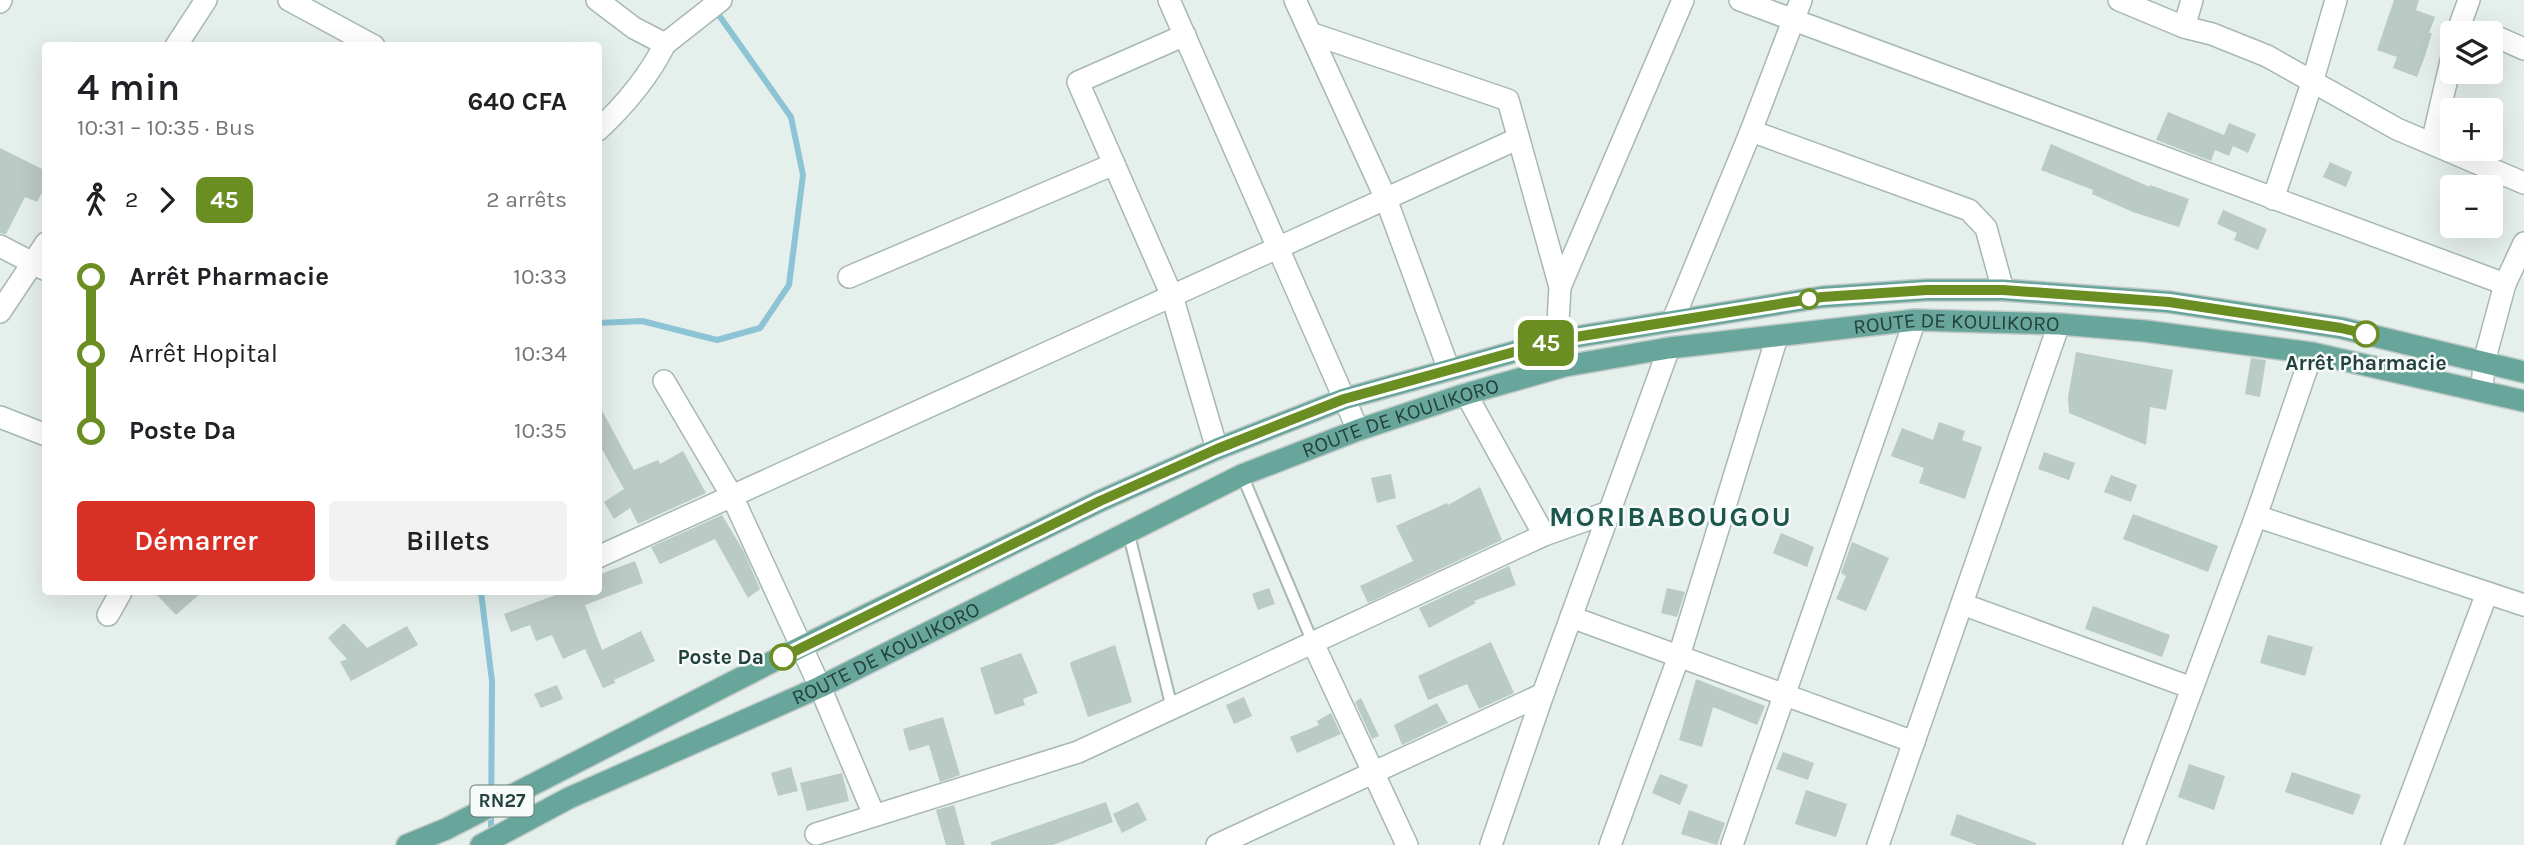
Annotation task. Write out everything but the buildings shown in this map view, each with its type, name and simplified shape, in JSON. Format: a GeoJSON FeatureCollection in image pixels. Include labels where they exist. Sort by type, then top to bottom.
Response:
{"type":"FeatureCollection","features":[{"type":"Feature","properties":{"kind":"main road","name":"ROUTE DE KOULIKORO"},"geometry":{"type":"LineString","coordinates":[[407,845],[446,829],[801,647],[1100,501],[1217,449],[1344,399],[1557,340],[1822,297],[1927,290],[2003,290],[2183,304],[2341,328],[2524,372]]}},
{"type":"Feature","properties":{"kind":"main road","name":"ROUTE DE KOULIKORO"},"geometry":{"type":"LineString","coordinates":[[481,845],[569,798],[820,687],[1242,475],[1358,430],[1466,394],[1566,366],[1669,348],[1915,320],[2059,324],[2145,331],[2312,352],[2524,401]]}},
{"type":"Feature","properties":{"kind":"street"},"geometry":{"type":"LineString","coordinates":[[179,42],[206,0]]}},
{"type":"Feature","properties":{"kind":"street"},"geometry":{"type":"LineString","coordinates":[[289,0],[367,42]]}},
{"type":"Feature","properties":{"kind":"street"},"geometry":{"type":"LineString","coordinates":[[597,0],[634,28],[666,44]]}},
{"type":"Feature","properties":{"kind":"street"},"geometry":{"type":"LineString","coordinates":[[602,126],[625,105],[653,68],[666,44],[721,0]]}},
{"type":"Feature","properties":{"kind":"street"},"geometry":{"type":"LineString","coordinates":[[1169,0],[1358,430]]}},
{"type":"Feature","properties":{"kind":"street"},"geometry":{"type":"LineString","coordinates":[[1295,0],[1386,199],[1449,370]]}},
{"type":"Feature","properties":{"kind":"street"},"geometry":{"type":"LineString","coordinates":[[1560,286],[1683,0]]}},
{"type":"Feature","properties":{"kind":"street"},"geometry":{"type":"LineString","coordinates":[[1740,0],[2273,199],[2514,275]]}},
{"type":"Feature","properties":{"kind":"street"},"geometry":{"type":"LineString","coordinates":[[1673,320],[1751,131],[1801,0]]}},
{"type":"Feature","properties":{"kind":"street"},"geometry":{"type":"LineString","coordinates":[[2119,0],[2267,56],[2397,129],[2524,183]]}},
{"type":"Feature","properties":{"kind":"street"},"geometry":{"type":"LineString","coordinates":[[2185,27],[2192,0]]}},
{"type":"Feature","properties":{"kind":"street"},"geometry":{"type":"LineString","coordinates":[[2273,199],[2312,83],[2336,0]]}},
{"type":"Feature","properties":{"kind":"street"},"geometry":{"type":"LineString","coordinates":[[2461,21],[2469,0]]}},
{"type":"Feature","properties":{"kind":"street"},"geometry":{"type":"LineString","coordinates":[[1310,33],[1508,100],[1560,286],[1557,340]]}},
{"type":"Feature","properties":{"kind":"street"},"geometry":{"type":"LineString","coordinates":[[1185,35],[1079,82],[1172,296],[1217,449]]}},
{"type":"Feature","properties":{"kind":"street"},"geometry":{"type":"LineString","coordinates":[[2503,39],[2524,49]]}},
{"type":"Feature","properties":{"kind":"street"},"geometry":{"type":"LineString","coordinates":[[2432,143],[2446,84]]}},
{"type":"Feature","properties":{"kind":"street"},"geometry":{"type":"LineString","coordinates":[[1751,131],[1969,210],[1986,228],[2003,290]]}},
{"type":"Feature","properties":{"kind":"street"},"geometry":{"type":"LineString","coordinates":[[602,555],[1517,139]]}},
{"type":"Feature","properties":{"kind":"street"},"geometry":{"type":"LineString","coordinates":[[849,277],[1114,164]]}},
{"type":"Feature","properties":{"kind":"street"},"geometry":{"type":"LineString","coordinates":[[2482,390],[2484,362],[2524,243]]}},
{"type":"Feature","properties":{"kind":"street"},"geometry":{"type":"LineString","coordinates":[[0,246],[38,267],[0,312]]}},
{"type":"Feature","properties":{"kind":"street"},"geometry":{"type":"LineString","coordinates":[[1732,845],[1915,320]]}},
{"type":"Feature","properties":{"kind":"street"},"geometry":{"type":"LineString","coordinates":[[1886,843],[1914,742],[2059,324]]}},
{"type":"Feature","properties":{"kind":"street"},"geometry":{"type":"LineString","coordinates":[[1610,845],[1679,656],[1777,337]]}},
{"type":"Feature","properties":{"kind":"street"},"geometry":{"type":"LineString","coordinates":[[1491,845],[1669,348]]}},
{"type":"Feature","properties":{"kind":"street"},"geometry":{"type":"LineString","coordinates":[[2134,845],[2256,516],[2312,352]]}},
{"type":"Feature","properties":{"kind":"street"},"geometry":{"type":"LineString","coordinates":[[664,381],[733,496],[820,687],[874,816]]}},
{"type":"Feature","properties":{"kind":"street"},"geometry":{"type":"LineString","coordinates":[[1466,394],[1544,535]]}},
{"type":"Feature","properties":{"kind":"street"},"geometry":{"type":"LineString","coordinates":[[0,417],[42,433]]}},
{"type":"Feature","properties":{"kind":"street"},"geometry":{"type":"LineString","coordinates":[[816,834],[1078,752],[1544,535],[1609,512]]}},
{"type":"Feature","properties":{"kind":"street"},"geometry":{"type":"LineString","coordinates":[[2256,516],[2524,605]]}},
{"type":"Feature","properties":{"kind":"street"},"geometry":{"type":"LineString","coordinates":[[2392,845],[2487,593]]}},
{"type":"Feature","properties":{"kind":"street"},"geometry":{"type":"LineString","coordinates":[[108,615],[119,595]]}},
{"type":"Feature","properties":{"kind":"street"},"geometry":{"type":"LineString","coordinates":[[1962,604],[2192,688]]}},
{"type":"Feature","properties":{"kind":"street"},"geometry":{"type":"LineString","coordinates":[[1571,617],[1914,742]]}},
{"type":"Feature","properties":{"kind":"street"},"geometry":{"type":"LineString","coordinates":[[1313,643],[1407,845]]}},
{"type":"Feature","properties":{"kind":"street"},"geometry":{"type":"LineString","coordinates":[[1217,845],[1543,694]]}},
{"type":"Feature","properties":{"kind":"lane"},"geometry":{"type":"LineString","coordinates":[[1242,475],[1313,643]]}},
{"type":"Feature","properties":{"kind":"lane"},"geometry":{"type":"LineString","coordinates":[[1128,531],[1172,708]]}},
{"type":"Feature","properties":{"kind":"waterway"},"geometry":{"type":"LineString","coordinates":[[602,323],[642,321],[717,340],[760,328],[789,285],[803,175],[791,117],[716,11]]}},
{"type":"Feature","properties":{"kind":"waterway"},"geometry":{"type":"LineString","coordinates":[[481,595],[492,681],[491,834]]}},
{"type":"Feature","properties":{"kind":"bus line","name":"45"},"geometry":{"type":"LineString","coordinates":[[783,657],[1100,501],[1217,449],[1344,399],[1557,340],[1822,297],[1927,290],[2003,290],[2169,302],[2366,334]]}},
{"type":"Feature","properties":{"kind":"place","name":"Arrêt Pharmacie"},"geometry":{"type":"Point","coordinates":[2366,334]}},
{"type":"Feature","properties":{"kind":"place","name":"Poste Da"},"geometry":{"type":"Point","coordinates":[783,657]}},
{"type":"Feature","properties":{"kind":"district","name":"MORIBABOUGOU"},"geometry":{"type":"Point","coordinates":[1671,516]}}]}
